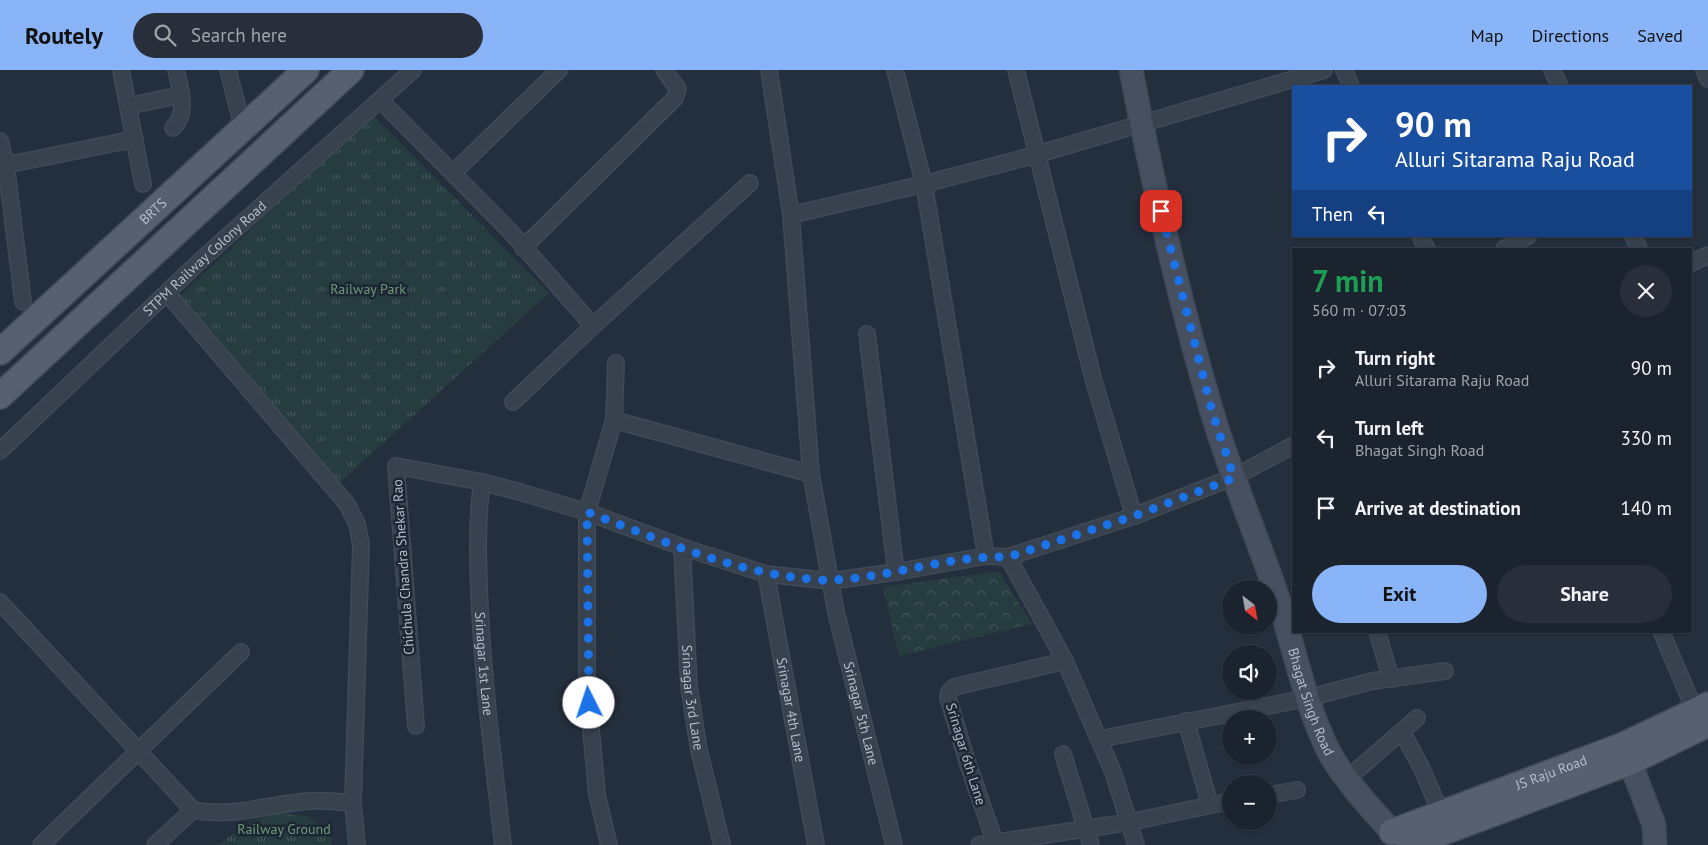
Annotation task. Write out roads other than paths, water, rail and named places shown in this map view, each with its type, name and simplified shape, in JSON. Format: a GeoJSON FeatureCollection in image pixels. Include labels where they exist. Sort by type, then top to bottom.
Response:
{"type":"FeatureCollection","features":[{"type":"Feature","properties":{"kind":"main road","name":"BRTS"},"geometry":{"type":"LineString","coordinates":[[0,352],[306,70]]}},
{"type":"Feature","properties":{"kind":"main road"},"geometry":{"type":"LineString","coordinates":[[0,396],[351,70]]}},
{"type":"Feature","properties":{"kind":"main road","name":"JS Raju Road"},"geometry":{"type":"LineString","coordinates":[[1403,841],[1480,818],[1627,753],[1704,713]]}},
{"type":"Feature","properties":{"kind":"main road","name":"JS Raju Road"},"geometry":{"type":"LineString","coordinates":[[1403,841],[1441,814],[1627,753]]}},
{"type":"Feature","properties":{"kind":"main road"},"geometry":{"type":"LineString","coordinates":[[1461,845],[1480,818]]}},
{"type":"Feature","properties":{"kind":"street"},"geometry":{"type":"LineString","coordinates":[[121,70],[143,184]]}},
{"type":"Feature","properties":{"kind":"street"},"geometry":{"type":"LineString","coordinates":[[173,128],[179,122],[182,114],[181,95],[176,70]]}},
{"type":"Feature","properties":{"kind":"street"},"geometry":{"type":"LineString","coordinates":[[228,70],[243,128]]}},
{"type":"Feature","properties":{"kind":"street","name":"STPM Railway Colony Road"},"geometry":{"type":"LineString","coordinates":[[0,451],[167,293],[413,70]]}},
{"type":"Feature","properties":{"kind":"street"},"geometry":{"type":"LineString","coordinates":[[453,173],[559,70]]}},
{"type":"Feature","properties":{"kind":"street"},"geometry":{"type":"LineString","coordinates":[[523,248],[675,98],[678,89],[664,70]]}},
{"type":"Feature","properties":{"kind":"street","name":"Srinagar 5th Lane"},"geometry":{"type":"LineString","coordinates":[[769,70],[791,215],[811,474],[830,580],[894,845]]}},
{"type":"Feature","properties":{"kind":"street"},"geometry":{"type":"LineString","coordinates":[[895,70],[924,184],[986,556]]}},
{"type":"Feature","properties":{"kind":"street"},"geometry":{"type":"LineString","coordinates":[[1016,70],[1035,155],[1093,378],[1134,516]]}},
{"type":"Feature","properties":{"kind":"street","name":"Bhagat Singh Road"},"geometry":{"type":"LineString","coordinates":[[1130,70],[1176,277],[1212,411],[1234,478],[1276,592],[1308,698],[1326,747],[1335,763],[1368,806],[1403,841]]}},
{"type":"Feature","properties":{"kind":"street"},"geometry":{"type":"LineString","coordinates":[[791,215],[924,184],[1035,155],[1296,73],[1324,70]]}},
{"type":"Feature","properties":{"kind":"street"},"geometry":{"type":"LineString","coordinates":[[1344,70],[1351,85]]}},
{"type":"Feature","properties":{"kind":"street"},"geometry":{"type":"LineString","coordinates":[[1552,70],[1560,85]]}},
{"type":"Feature","properties":{"kind":"street"},"geometry":{"type":"LineString","coordinates":[[1704,70],[1708,79]]}},
{"type":"Feature","properties":{"kind":"street"},"geometry":{"type":"LineString","coordinates":[[128,106],[181,95]]}},
{"type":"Feature","properties":{"kind":"street"},"geometry":{"type":"LineString","coordinates":[[381,101],[453,173],[592,326]]}},
{"type":"Feature","properties":{"kind":"street"},"geometry":{"type":"LineString","coordinates":[[6,165],[135,139]]}},
{"type":"Feature","properties":{"kind":"street"},"geometry":{"type":"LineString","coordinates":[[0,141],[6,165],[23,302]]}},
{"type":"Feature","properties":{"kind":"street"},"geometry":{"type":"LineString","coordinates":[[513,402],[592,326],[750,183]]}},
{"type":"Feature","properties":{"kind":"street"},"geometry":{"type":"LineString","coordinates":[[1506,248],[1526,237]]}},
{"type":"Feature","properties":{"kind":"street"},"geometry":{"type":"LineString","coordinates":[[1692,263],[1708,255]]}},
{"type":"Feature","properties":{"kind":"street"},"geometry":{"type":"LineString","coordinates":[[167,293],[347,504],[357,524],[361,544],[352,803],[357,845]]}},
{"type":"Feature","properties":{"kind":"street"},"geometry":{"type":"LineString","coordinates":[[867,334],[896,572]]}},
{"type":"Feature","properties":{"kind":"street"},"geometry":{"type":"LineString","coordinates":[[609,845],[596,795],[588,684],[587,512],[614,420],[616,364]]}},
{"type":"Feature","properties":{"kind":"street"},"geometry":{"type":"LineString","coordinates":[[614,420],[811,474]]}},
{"type":"Feature","properties":{"kind":"street"},"geometry":{"type":"LineString","coordinates":[[482,482],[587,512],[682,547],[766,574],[830,580],[896,572],[986,556],[1008,557],[1134,516],[1234,478],[1292,446]]}},
{"type":"Feature","properties":{"kind":"street","name":"Chichula Chandra Shekar Rao"},"geometry":{"type":"LineString","coordinates":[[416,726],[396,466],[482,482]]}},
{"type":"Feature","properties":{"kind":"street","name":"Srinagar 1st Lane"},"geometry":{"type":"LineString","coordinates":[[482,482],[478,512],[477,553],[484,687],[503,845]]}},
{"type":"Feature","properties":{"kind":"street","name":"Srinagar 3rd Lane"},"geometry":{"type":"LineString","coordinates":[[682,547],[689,687],[699,750],[722,845]]}},
{"type":"Feature","properties":{"kind":"street"},"geometry":{"type":"LineString","coordinates":[[1008,557],[1065,661],[1100,739],[1130,822],[1136,845]]}},
{"type":"Feature","properties":{"kind":"street","name":"Srinagar 4th Lane"},"geometry":{"type":"LineString","coordinates":[[766,574],[816,845]]}},
{"type":"Feature","properties":{"kind":"street"},"geometry":{"type":"LineString","coordinates":[[0,602],[193,810],[211,814],[227,813],[311,800],[352,803]]}},
{"type":"Feature","properties":{"kind":"street"},"geometry":{"type":"LineString","coordinates":[[1378,633],[1391,679]]}},
{"type":"Feature","properties":{"kind":"street"},"geometry":{"type":"LineString","coordinates":[[1662,633],[1704,713]]}},
{"type":"Feature","properties":{"kind":"street"},"geometry":{"type":"LineString","coordinates":[[41,845],[241,652]]}},
{"type":"Feature","properties":{"kind":"street","name":"Srinagar 6th Lane"},"geometry":{"type":"LineString","coordinates":[[996,843],[967,761],[948,698],[949,692],[954,687],[1065,661]]}},
{"type":"Feature","properties":{"kind":"street"},"geometry":{"type":"LineString","coordinates":[[1100,739],[1308,698],[1372,681],[1445,671]]}},
{"type":"Feature","properties":{"kind":"street"},"geometry":{"type":"LineString","coordinates":[[1348,778],[1417,718]]}},
{"type":"Feature","properties":{"kind":"street"},"geometry":{"type":"LineString","coordinates":[[1186,721],[1210,805]]}},
{"type":"Feature","properties":{"kind":"street"},"geometry":{"type":"LineString","coordinates":[[1402,732],[1421,767],[1441,814]]}},
{"type":"Feature","properties":{"kind":"street"},"geometry":{"type":"LineString","coordinates":[[1627,753],[1654,824],[1656,845]]}},
{"type":"Feature","properties":{"kind":"street"},"geometry":{"type":"LineString","coordinates":[[1063,754],[1091,845]]}},
{"type":"Feature","properties":{"kind":"street"},"geometry":{"type":"LineString","coordinates":[[1277,794],[1297,790]]}},
{"type":"Feature","properties":{"kind":"street"},"geometry":{"type":"LineString","coordinates":[[978,845],[1130,822],[1222,803]]}},
{"type":"Feature","properties":{"kind":"street"},"geometry":{"type":"LineString","coordinates":[[155,845],[193,810]]}},
{"type":"Feature","properties":{"kind":"park label","name":"Railway Park"},"geometry":{"type":"Point","coordinates":[368,289]}},
{"type":"Feature","properties":{"kind":"park label","name":"Railway Ground"},"geometry":{"type":"Point","coordinates":[284,829]}}]}
